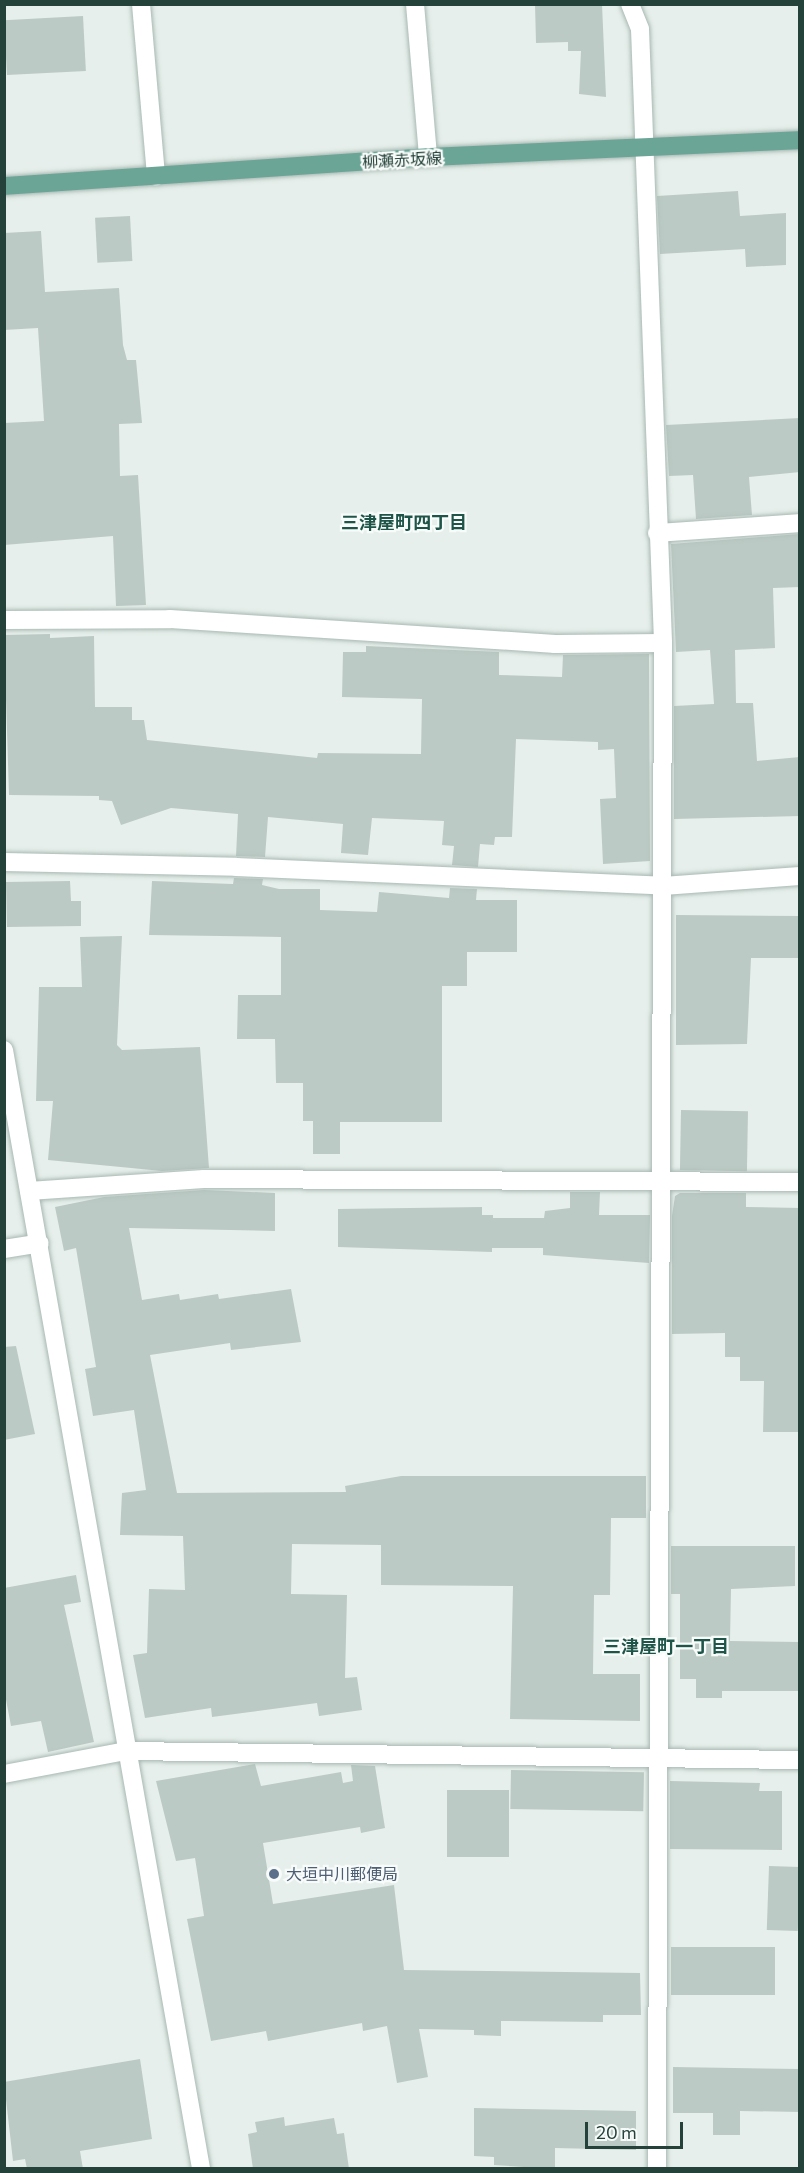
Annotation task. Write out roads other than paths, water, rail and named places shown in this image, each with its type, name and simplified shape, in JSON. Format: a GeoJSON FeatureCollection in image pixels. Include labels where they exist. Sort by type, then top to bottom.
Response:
{"type":"FeatureCollection","features":[{"type":"Feature","properties":{"kind":"main road","name":"柳瀬赤坂線"},"geometry":{"type":"LineString","coordinates":[[4,186],[428,158],[641,150],[800,140]]}},
{"type":"Feature","properties":{"kind":"street"},"geometry":{"type":"LineString","coordinates":[[141,4],[156,176]]}},
{"type":"Feature","properties":{"kind":"street"},"geometry":{"type":"LineString","coordinates":[[415,4],[428,158]]}},
{"type":"Feature","properties":{"kind":"street"},"geometry":{"type":"LineString","coordinates":[[630,4],[640,29],[641,150],[663,643],[664,1182],[657,2169]]}},
{"type":"Feature","properties":{"kind":"street"},"geometry":{"type":"LineString","coordinates":[[657,533],[800,524]]}},
{"type":"Feature","properties":{"kind":"street"},"geometry":{"type":"LineString","coordinates":[[4,620],[171,619],[555,645],[663,643]]}},
{"type":"Feature","properties":{"kind":"street"},"geometry":{"type":"LineString","coordinates":[[4,862],[236,867],[663,886],[800,876]]}},
{"type":"Feature","properties":{"kind":"street"},"geometry":{"type":"LineString","coordinates":[[4,1050],[40,1243],[126,1751],[201,2169]]}},
{"type":"Feature","properties":{"kind":"street"},"geometry":{"type":"LineString","coordinates":[[29,1191],[204,1179],[800,1182]]}},
{"type":"Feature","properties":{"kind":"street"},"geometry":{"type":"LineString","coordinates":[[4,1249],[40,1243]]}},
{"type":"Feature","properties":{"kind":"street"},"geometry":{"type":"LineString","coordinates":[[4,1774],[126,1751],[800,1760]]}},
{"type":"Feature","properties":{"kind":"place","name":"大垣中川郵便局"},"geometry":{"type":"Point","coordinates":[274,1874]}},
{"type":"Feature","properties":{"kind":"district","name":"三津屋町四丁目"},"geometry":{"type":"Point","coordinates":[404,522]}},
{"type":"Feature","properties":{"kind":"district","name":"三津屋町一丁目"},"geometry":{"type":"Point","coordinates":[666,1646]}}]}
